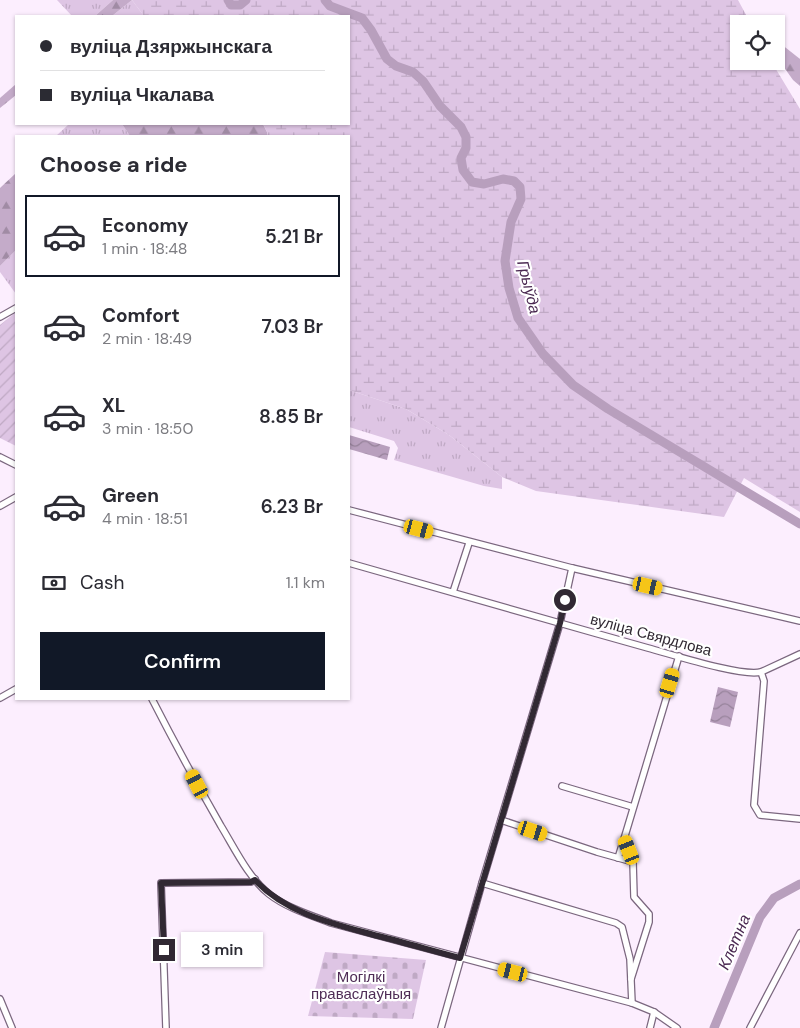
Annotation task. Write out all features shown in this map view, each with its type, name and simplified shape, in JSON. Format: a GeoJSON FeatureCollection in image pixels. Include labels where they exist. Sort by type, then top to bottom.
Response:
{"type":"FeatureCollection","features":[{"type":"Feature","properties":{"kind":"street"},"geometry":{"type":"LineString","coordinates":[[0,317],[15,309]]}},
{"type":"Feature","properties":{"kind":"street"},"geometry":{"type":"LineString","coordinates":[[0,458],[15,465]]}},
{"type":"Feature","properties":{"kind":"street"},"geometry":{"type":"LineString","coordinates":[[0,506],[15,498]]}},
{"type":"Feature","properties":{"kind":"street"},"geometry":{"type":"LineString","coordinates":[[350,510],[469,543],[800,621]]}},
{"type":"Feature","properties":{"kind":"street"},"geometry":{"type":"LineString","coordinates":[[453,592],[469,543]]}},
{"type":"Feature","properties":{"kind":"street","name":"вуліца Свярдлова"},"geometry":{"type":"LineString","coordinates":[[350,563],[742,672],[755,674],[800,654]]}},
{"type":"Feature","properties":{"kind":"street"},"geometry":{"type":"LineString","coordinates":[[441,1028],[482,883],[560,623],[572,568]]}},
{"type":"Feature","properties":{"kind":"street"},"geometry":{"type":"LineString","coordinates":[[618,858],[679,656]]}},
{"type":"Feature","properties":{"kind":"street"},"geometry":{"type":"LineString","coordinates":[[761,672],[764,681],[754,806],[760,815],[800,819]]}},
{"type":"Feature","properties":{"kind":"street"},"geometry":{"type":"LineString","coordinates":[[0,698],[15,690]]}},
{"type":"Feature","properties":{"kind":"street"},"geometry":{"type":"LineString","coordinates":[[153,700],[197,784],[255,880],[270,894],[285,904],[331,923],[632,1003],[654,1012],[677,1028]]}},
{"type":"Feature","properties":{"kind":"street"},"geometry":{"type":"LineString","coordinates":[[562,786],[633,807]]}},
{"type":"Feature","properties":{"kind":"street"},"geometry":{"type":"LineString","coordinates":[[501,820],[633,862]]}},
{"type":"Feature","properties":{"kind":"street"},"geometry":{"type":"LineString","coordinates":[[624,839],[633,862],[634,897],[649,914],[649,922],[631,979]]}},
{"type":"Feature","properties":{"kind":"street"},"geometry":{"type":"LineString","coordinates":[[166,1028],[161,883],[251,882],[255,880]]}},
{"type":"Feature","properties":{"kind":"street"},"geometry":{"type":"LineString","coordinates":[[482,883],[622,926],[630,959],[632,1003]]}},
{"type":"Feature","properties":{"kind":"street"},"geometry":{"type":"LineString","coordinates":[[750,1028],[800,933]]}},
{"type":"Feature","properties":{"kind":"street"},"geometry":{"type":"LineString","coordinates":[[0,999],[12,1028]]}},
{"type":"Feature","properties":{"kind":"street"},"geometry":{"type":"LineString","coordinates":[[650,1028],[654,1012]]}},
{"type":"Feature","properties":{"kind":"green space"},"geometry":{"type":"Polygon","coordinates":[[[57,0],[113,0],[96,15],[71,15],[57,0]]]}},
{"type":"Feature","properties":{"kind":"green space"},"geometry":{"type":"Polygon","coordinates":[[[113,0],[132,0],[113,15],[96,15],[113,0]]]}},
{"type":"Feature","properties":{"kind":"green space"},"geometry":{"type":"Polygon","coordinates":[[[132,0],[143,15],[113,15],[132,0]]]}},
{"type":"Feature","properties":{"kind":"green space"},"geometry":{"type":"Polygon","coordinates":[[[132,0],[738,0],[746,15],[730,15],[730,70],[776,70],[800,109],[800,512],[744,478],[724,517],[536,491],[502,477],[449,435],[406,409],[350,390],[350,135],[268,135],[264,125],[350,125],[350,15],[143,15],[132,0]]]}},
{"type":"Feature","properties":{"kind":"green space"},"geometry":{"type":"Polygon","coordinates":[[[785,47],[800,59],[800,86],[785,69],[785,47]]]}},
{"type":"Feature","properties":{"kind":"green space"},"geometry":{"type":"Polygon","coordinates":[[[15,85],[15,96],[0,108],[0,98],[15,85]]]}},
{"type":"Feature","properties":{"kind":"green space"},"geometry":{"type":"Polygon","coordinates":[[[68,125],[123,125],[129,135],[57,135],[68,125]]]}},
{"type":"Feature","properties":{"kind":"green space"},"geometry":{"type":"Polygon","coordinates":[[[123,125],[264,125],[268,135],[129,135],[123,125]]]}},
{"type":"Feature","properties":{"kind":"green space"},"geometry":{"type":"Polygon","coordinates":[[[15,174],[15,251],[0,266],[0,188],[15,174]]]}},
{"type":"Feature","properties":{"kind":"green space"},"geometry":{"type":"Polygon","coordinates":[[[15,251],[15,293],[0,272],[0,266],[15,251]]]}},
{"type":"Feature","properties":{"kind":"green space"},"geometry":{"type":"Polygon","coordinates":[[[15,313],[15,446],[0,438],[0,325],[15,313]]]}},
{"type":"Feature","properties":{"kind":"green space"},"geometry":{"type":"Polygon","coordinates":[[[350,390],[406,409],[449,435],[502,477],[502,489],[484,486],[394,460],[398,448],[394,441],[350,427],[350,390]]]}},
{"type":"Feature","properties":{"kind":"green space","name":"Могілкі праваслаўныя"},"geometry":{"type":"Polygon","coordinates":[[[325,952],[426,960],[413,1019],[308,1016],[325,952]]]}},
{"type":"Feature","properties":{"kind":"water"},"geometry":{"type":"Polygon","coordinates":[[[350,435],[390,447],[387,460],[350,449],[350,435]]]}},
{"type":"Feature","properties":{"kind":"water"},"geometry":{"type":"Polygon","coordinates":[[[718,687],[738,692],[730,727],[710,722],[718,687]]]}},
{"type":"Feature","properties":{"kind":"waterway","name":"Грыўда"},"geometry":{"type":"LineString","coordinates":[[228,0],[231,5],[240,5],[246,0]]}},
{"type":"Feature","properties":{"kind":"waterway","name":"Грыўда"},"geometry":{"type":"LineString","coordinates":[[325,0],[330,6],[362,18],[387,59],[396,66],[413,72],[423,81],[440,106],[461,127],[466,137],[466,148],[461,158],[463,170],[472,182],[484,184],[503,179],[514,181],[520,187],[521,199],[511,222],[505,261],[509,288],[518,318],[543,354],[573,385],[608,409],[800,524]]}},
{"type":"Feature","properties":{"kind":"waterway","name":"Клетна"},"geometry":{"type":"LineString","coordinates":[[714,1028],[760,917],[774,898],[800,884]]}},
{"type":"Feature","properties":{"kind":"route"},"geometry":{"type":"LineString","coordinates":[[164,950],[161,883],[251,882],[255,880],[270,894],[304,913],[331,923],[460,958],[560,623],[565,600]]}}]}
